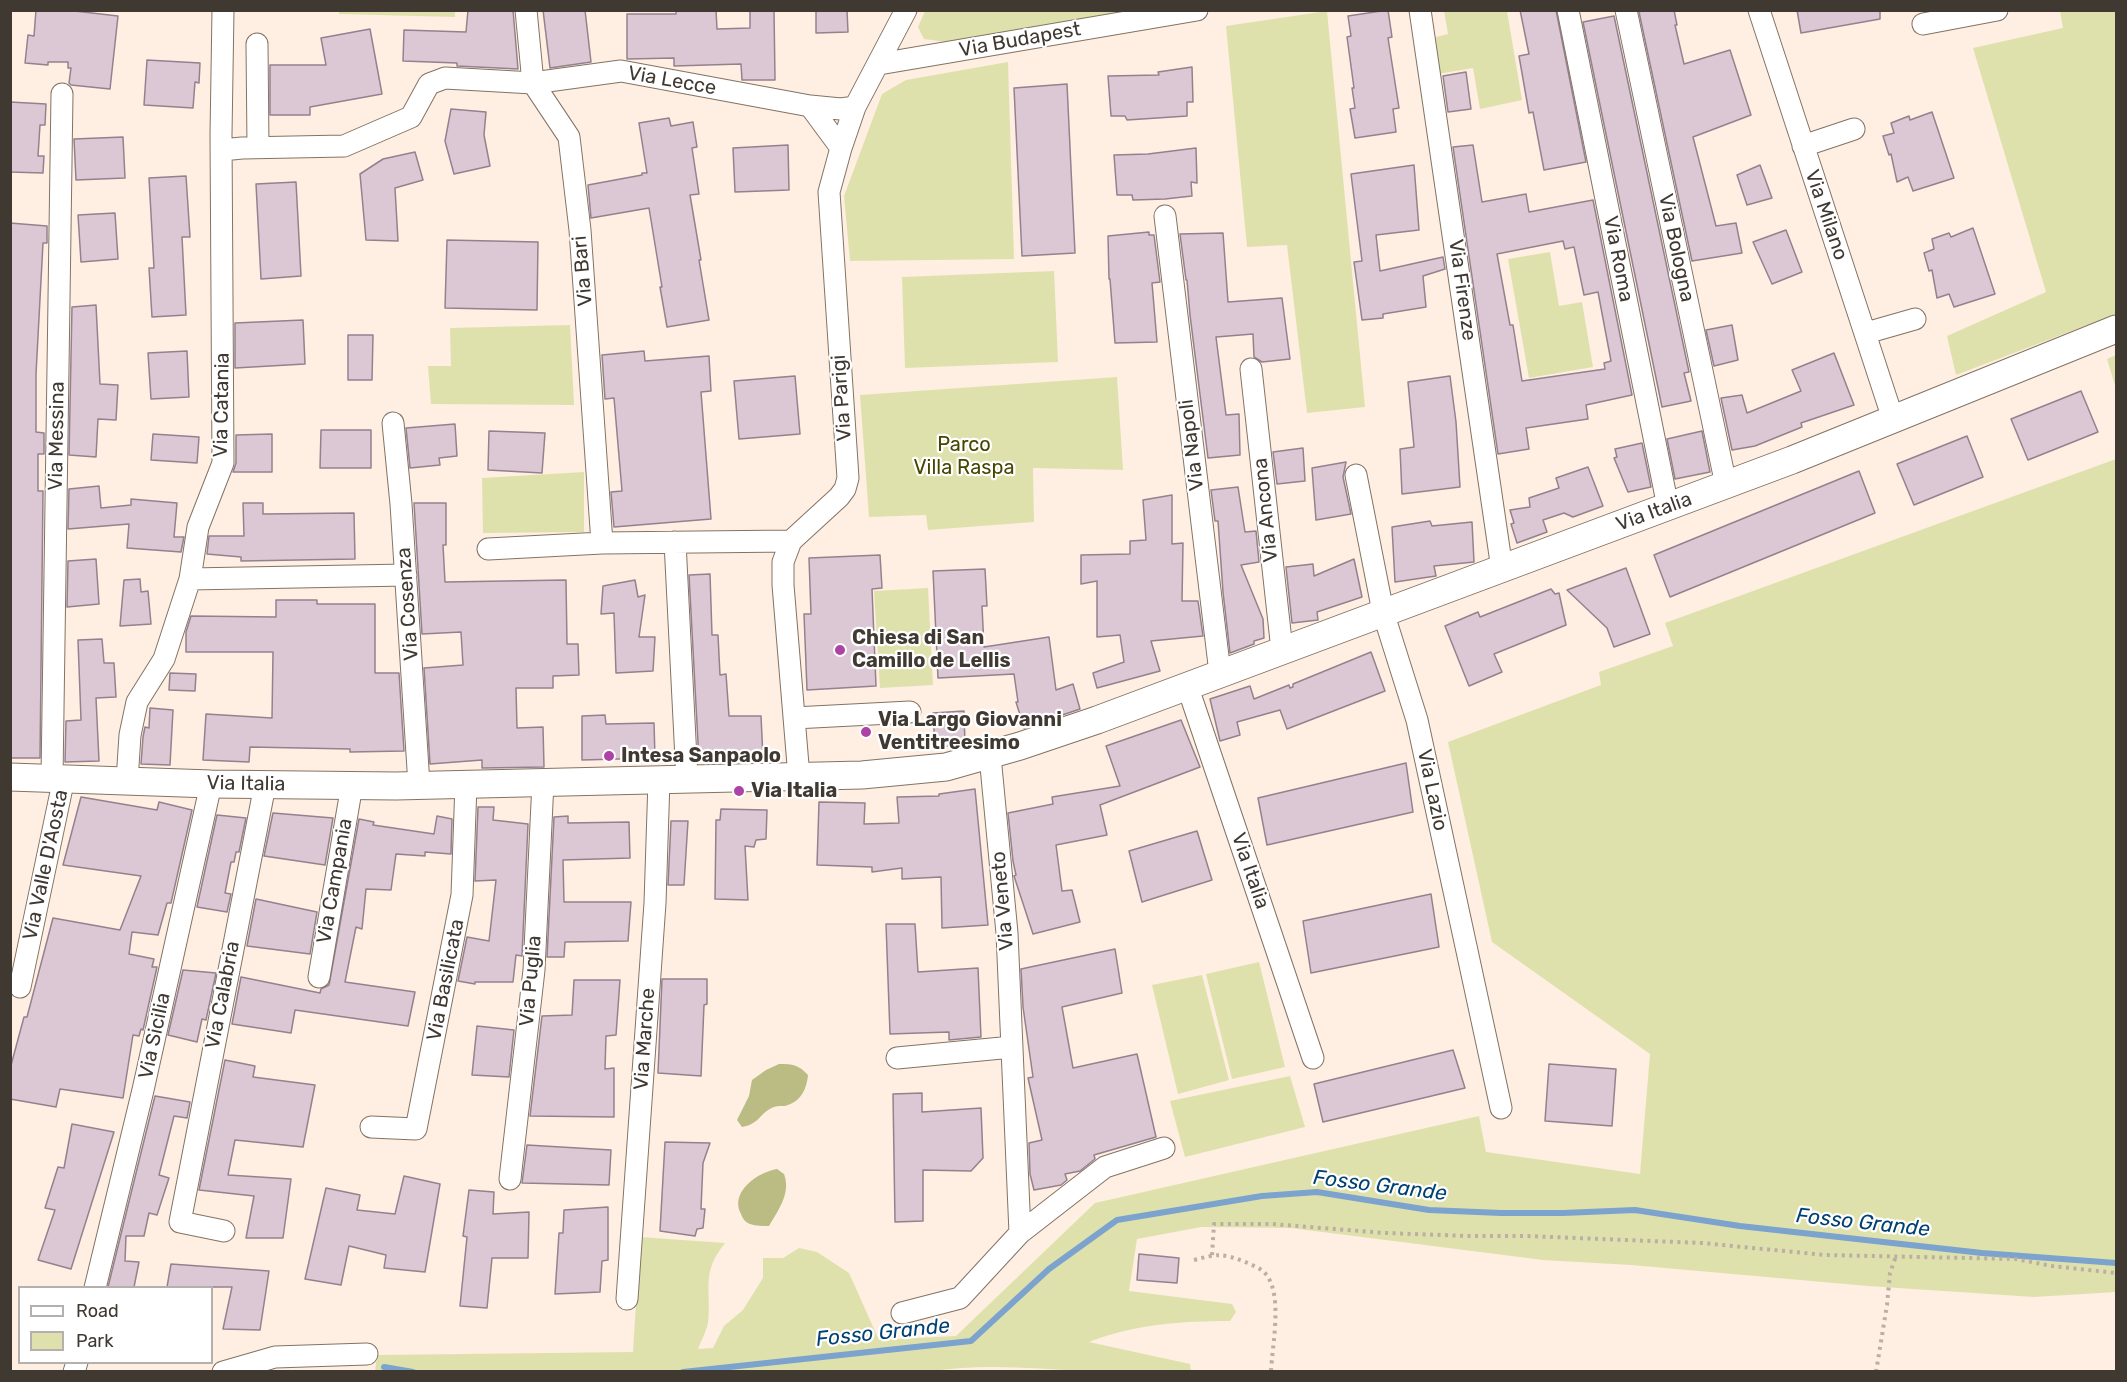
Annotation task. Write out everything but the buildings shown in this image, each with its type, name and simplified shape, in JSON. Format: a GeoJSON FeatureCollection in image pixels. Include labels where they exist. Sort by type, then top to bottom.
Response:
{"type":"FeatureCollection","features":[{"type":"Feature","properties":{"kind":"main road","name":"Via Italia"},"geometry":{"type":"LineString","coordinates":[[10,777],[211,784],[420,785],[800,777],[905,772],[946,767],[990,756],[1086,723],[1668,507],[2116,329]]}},
{"type":"Feature","properties":{"kind":"street","name":"Via Catania"},"geometry":{"type":"LineString","coordinates":[[127,781],[129,735],[136,702],[165,659],[190,579],[198,528],[223,463],[221,135],[223,10]]}},
{"type":"Feature","properties":{"kind":"street","name":"Via Bari"},"geometry":{"type":"LineString","coordinates":[[526,10],[534,83],[570,137],[580,230],[602,543]]}},
{"type":"Feature","properties":{"kind":"street","name":"Via Parigi"},"geometry":{"type":"LineString","coordinates":[[791,541],[839,497],[845,489],[848,478],[829,192],[855,107],[906,10]]}},
{"type":"Feature","properties":{"kind":"street","name":"Via Budapest"},"geometry":{"type":"LineString","coordinates":[[879,64],[1197,10]]}},
{"type":"Feature","properties":{"kind":"street","name":"Via Firenze"},"geometry":{"type":"LineString","coordinates":[[1420,10],[1502,569]]}},
{"type":"Feature","properties":{"kind":"street","name":"Via Roma"},"geometry":{"type":"LineString","coordinates":[[1568,10],[1668,507]]}},
{"type":"Feature","properties":{"kind":"street","name":"Via Bologna"},"geometry":{"type":"LineString","coordinates":[[1626,10],[1726,485]]}},
{"type":"Feature","properties":{"kind":"street","name":"Via Milano"},"geometry":{"type":"LineString","coordinates":[[1759,10],[1893,419]]}},
{"type":"Feature","properties":{"kind":"street"},"geometry":{"type":"LineString","coordinates":[[1923,24],[1997,10]]}},
{"type":"Feature","properties":{"kind":"street"},"geometry":{"type":"LineString","coordinates":[[257,44],[258,147]]}},
{"type":"Feature","properties":{"kind":"street","name":"Via Lecce"},"geometry":{"type":"LineString","coordinates":[[222,150],[258,147],[344,146],[411,117],[429,84],[445,78],[534,83],[621,71],[810,106],[841,109],[855,107]]}},
{"type":"Feature","properties":{"kind":"street","name":"Via Messina"},"geometry":{"type":"LineString","coordinates":[[58,778],[62,94]]}},
{"type":"Feature","properties":{"kind":"street"},"geometry":{"type":"LineString","coordinates":[[810,106],[841,148]]}},
{"type":"Feature","properties":{"kind":"street"},"geometry":{"type":"LineString","coordinates":[[1803,146],[1854,129]]}},
{"type":"Feature","properties":{"kind":"street","name":"Via Napoli"},"geometry":{"type":"LineString","coordinates":[[1165,216],[1220,673]]}},
{"type":"Feature","properties":{"kind":"street"},"geometry":{"type":"LineString","coordinates":[[1866,333],[1915,319]]}},
{"type":"Feature","properties":{"kind":"street","name":"Via Ancona"},"geometry":{"type":"LineString","coordinates":[[1251,369],[1282,650]]}},
{"type":"Feature","properties":{"kind":"street","name":"Via Cosenza"},"geometry":{"type":"LineString","coordinates":[[393,423],[420,785]]}},
{"type":"Feature","properties":{"kind":"street","name":"Via Lazio"},"geometry":{"type":"LineString","coordinates":[[1356,475],[1383,612],[1417,720],[1501,1108]]}},
{"type":"Feature","properties":{"kind":"street"},"geometry":{"type":"LineString","coordinates":[[488,549],[602,543],[791,541],[783,562],[783,585],[800,777]]}},
{"type":"Feature","properties":{"kind":"street"},"geometry":{"type":"LineString","coordinates":[[675,543],[687,779]]}},
{"type":"Feature","properties":{"kind":"street"},"geometry":{"type":"LineString","coordinates":[[190,579],[406,575]]}},
{"type":"Feature","properties":{"kind":"street","name":"Via Italia"},"geometry":{"type":"LineString","coordinates":[[1187,685],[1313,1058]]}},
{"type":"Feature","properties":{"kind":"street"},"geometry":{"type":"LineString","coordinates":[[794,718],[910,712]]}},
{"type":"Feature","properties":{"kind":"street","name":"Via Veneto"},"geometry":{"type":"LineString","coordinates":[[990,756],[1007,933],[1020,1233]]}},
{"type":"Feature","properties":{"kind":"street","name":"Via Valle D'Aosta"},"geometry":{"type":"LineString","coordinates":[[20,987],[58,778]]}},
{"type":"Feature","properties":{"kind":"street","name":"Via Marche"},"geometry":{"type":"LineString","coordinates":[[627,1299],[655,903],[659,780]]}},
{"type":"Feature","properties":{"kind":"street","name":"Via Puglia"},"geometry":{"type":"LineString","coordinates":[[510,1179],[534,970],[543,782]]}},
{"type":"Feature","properties":{"kind":"street","name":"Via Sicilia"},"geometry":{"type":"LineString","coordinates":[[95,1286],[143,1090],[211,784]]}},
{"type":"Feature","properties":{"kind":"street","name":"Via Basilicata"},"geometry":{"type":"LineString","coordinates":[[371,1127],[416,1129],[462,895],[466,784]]}},
{"type":"Feature","properties":{"kind":"street","name":"Via Calabria"},"geometry":{"type":"LineString","coordinates":[[224,1231],[180,1222],[265,785]]}},
{"type":"Feature","properties":{"kind":"street","name":"Via Campania"},"geometry":{"type":"LineString","coordinates":[[319,977],[352,785]]}},
{"type":"Feature","properties":{"kind":"street"},"geometry":{"type":"LineString","coordinates":[[897,1058],[1012,1047]]}},
{"type":"Feature","properties":{"kind":"street"},"geometry":{"type":"LineString","coordinates":[[902,1313],[960,1298],[1020,1233],[1105,1167],[1164,1148]]}},
{"type":"Feature","properties":{"kind":"street"},"geometry":{"type":"LineString","coordinates":[[223,1371],[275,1357],[367,1354]]}},
{"type":"Feature","properties":{"kind":"path"},"geometry":{"type":"LineString","coordinates":[[1212,1256],[1214,1224],[1272,1224],[1385,1233],[1702,1243],[1825,1255],[2016,1259],[2052,1266],[2116,1273]]}},
{"type":"Feature","properties":{"kind":"path"},"geometry":{"type":"LineString","coordinates":[[1194,1260],[1220,1254],[1257,1267],[1265,1273],[1273,1290],[1276,1314],[1271,1371]]}},
{"type":"Feature","properties":{"kind":"path"},"geometry":{"type":"LineString","coordinates":[[1876,1371],[1890,1273],[1896,1256]]}},
{"type":"Feature","properties":{"kind":"green space"},"geometry":{"type":"Polygon","coordinates":[[[925,10],[1129,11],[947,42],[924,39],[918,27],[925,10]]]}},
{"type":"Feature","properties":{"kind":"green space"},"geometry":{"type":"Polygon","coordinates":[[[339,11],[455,11],[455,17],[339,14],[339,11]]]}},
{"type":"Feature","properties":{"kind":"green space"},"geometry":{"type":"Polygon","coordinates":[[[1327,11],[1365,407],[1307,413],[1287,245],[1247,247],[1226,26],[1327,11]]]}},
{"type":"Feature","properties":{"kind":"green space"},"geometry":{"type":"Polygon","coordinates":[[[1444,11],[1507,11],[1522,100],[1480,109],[1473,68],[1438,74],[1432,38],[1448,34],[1444,11]]]}},
{"type":"Feature","properties":{"kind":"green space"},"geometry":{"type":"Polygon","coordinates":[[[2060,11],[2116,11],[2116,314],[1956,375],[1947,336],[2046,292],[1973,48],[2063,28],[2060,11]]]}},
{"type":"Feature","properties":{"kind":"green space"},"geometry":{"type":"Polygon","coordinates":[[[1008,62],[1014,259],[850,261],[844,196],[882,94],[906,80],[1008,62]]]}},
{"type":"Feature","properties":{"kind":"green space"},"geometry":{"type":"Polygon","coordinates":[[[1550,252],[1559,306],[1582,302],[1593,367],[1529,378],[1508,259],[1550,252]]]}},
{"type":"Feature","properties":{"kind":"green space"},"geometry":{"type":"Polygon","coordinates":[[[1054,271],[1058,362],[905,368],[902,277],[1054,271]]]}},
{"type":"Feature","properties":{"kind":"green space"},"geometry":{"type":"Polygon","coordinates":[[[570,325],[574,405],[431,404],[428,366],[451,366],[450,328],[570,325]]]}},
{"type":"Feature","properties":{"kind":"green space"},"geometry":{"type":"Polygon","coordinates":[[[2116,355],[2116,389],[2107,359],[2116,355]]]}},
{"type":"Feature","properties":{"kind":"green space","name":"Parco Villa Raspa"},"geometry":{"type":"Polygon","coordinates":[[[1117,377],[1123,470],[1033,468],[1034,522],[928,530],[926,515],[869,517],[860,395],[1117,377]]]}},
{"type":"Feature","properties":{"kind":"green space"},"geometry":{"type":"Polygon","coordinates":[[[2116,459],[2116,1292],[2034,1297],[1868,1286],[1631,1265],[1543,1260],[1291,1228],[1201,1227],[1137,1239],[1129,1291],[1232,1304],[1236,1312],[1230,1321],[1141,1327],[1089,1342],[1190,1364],[1191,1371],[1111,1372],[985,1367],[925,1372],[375,1372],[377,1355],[633,1352],[640,1237],[725,1243],[712,1264],[708,1323],[698,1349],[713,1348],[724,1326],[743,1310],[763,1278],[763,1258],[783,1258],[799,1248],[817,1252],[849,1273],[879,1340],[956,1336],[1095,1203],[1479,1116],[1486,1152],[1640,1174],[1650,1054],[1492,942],[1448,742],[1601,685],[1599,672],[1673,646],[1665,623],[2116,459]]]}},
{"type":"Feature","properties":{"kind":"green space"},"geometry":{"type":"Polygon","coordinates":[[[584,472],[584,532],[483,533],[482,478],[584,472]]]}},
{"type":"Feature","properties":{"kind":"green space"},"geometry":{"type":"Polygon","coordinates":[[[928,588],[933,685],[880,688],[874,591],[928,588]]]}},
{"type":"Feature","properties":{"kind":"green space"},"geometry":{"type":"Polygon","coordinates":[[[1259,962],[1285,1067],[1232,1079],[1206,974],[1259,962]]]}},
{"type":"Feature","properties":{"kind":"green space"},"geometry":{"type":"Polygon","coordinates":[[[1202,975],[1229,1080],[1178,1094],[1152,985],[1202,975]]]}},
{"type":"Feature","properties":{"kind":"green space"},"geometry":{"type":"Polygon","coordinates":[[[779,1064],[795,1066],[808,1075],[802,1093],[793,1103],[769,1109],[753,1123],[742,1127],[737,1120],[749,1096],[752,1080],[779,1064]]]}},
{"type":"Feature","properties":{"kind":"green space"},"geometry":{"type":"Polygon","coordinates":[[[1290,1076],[1305,1127],[1185,1157],[1170,1101],[1290,1076]]]}},
{"type":"Feature","properties":{"kind":"green space"},"geometry":{"type":"Polygon","coordinates":[[[777,1169],[784,1174],[786,1181],[785,1194],[780,1207],[769,1226],[748,1223],[738,1206],[742,1191],[754,1179],[777,1169]]]}},
{"type":"Feature","properties":{"kind":"waterway","name":"Fosso Grande"},"geometry":{"type":"LineString","coordinates":[[683,1372],[971,1341],[1049,1269],[1117,1220],[1262,1196],[1317,1192],[1429,1210],[1501,1213],[1635,1210],[1740,1226],[1982,1253],[2116,1263]]}},
{"type":"Feature","properties":{"kind":"waterway","name":"Fosso Grande"},"geometry":{"type":"LineString","coordinates":[[384,1367],[413,1372]]}},
{"type":"Feature","properties":{"kind":"place","name":"Chiesa di San Camillo de Lellis"},"geometry":{"type":"Point","coordinates":[840,650]}},
{"type":"Feature","properties":{"kind":"place","name":"Via Largo Giovanni Ventitreesimo"},"geometry":{"type":"Point","coordinates":[866,732]}},
{"type":"Feature","properties":{"kind":"place","name":"Intesa Sanpaolo"},"geometry":{"type":"Point","coordinates":[609,756]}},
{"type":"Feature","properties":{"kind":"place","name":"Via Italia"},"geometry":{"type":"Point","coordinates":[739,791]}}]}
